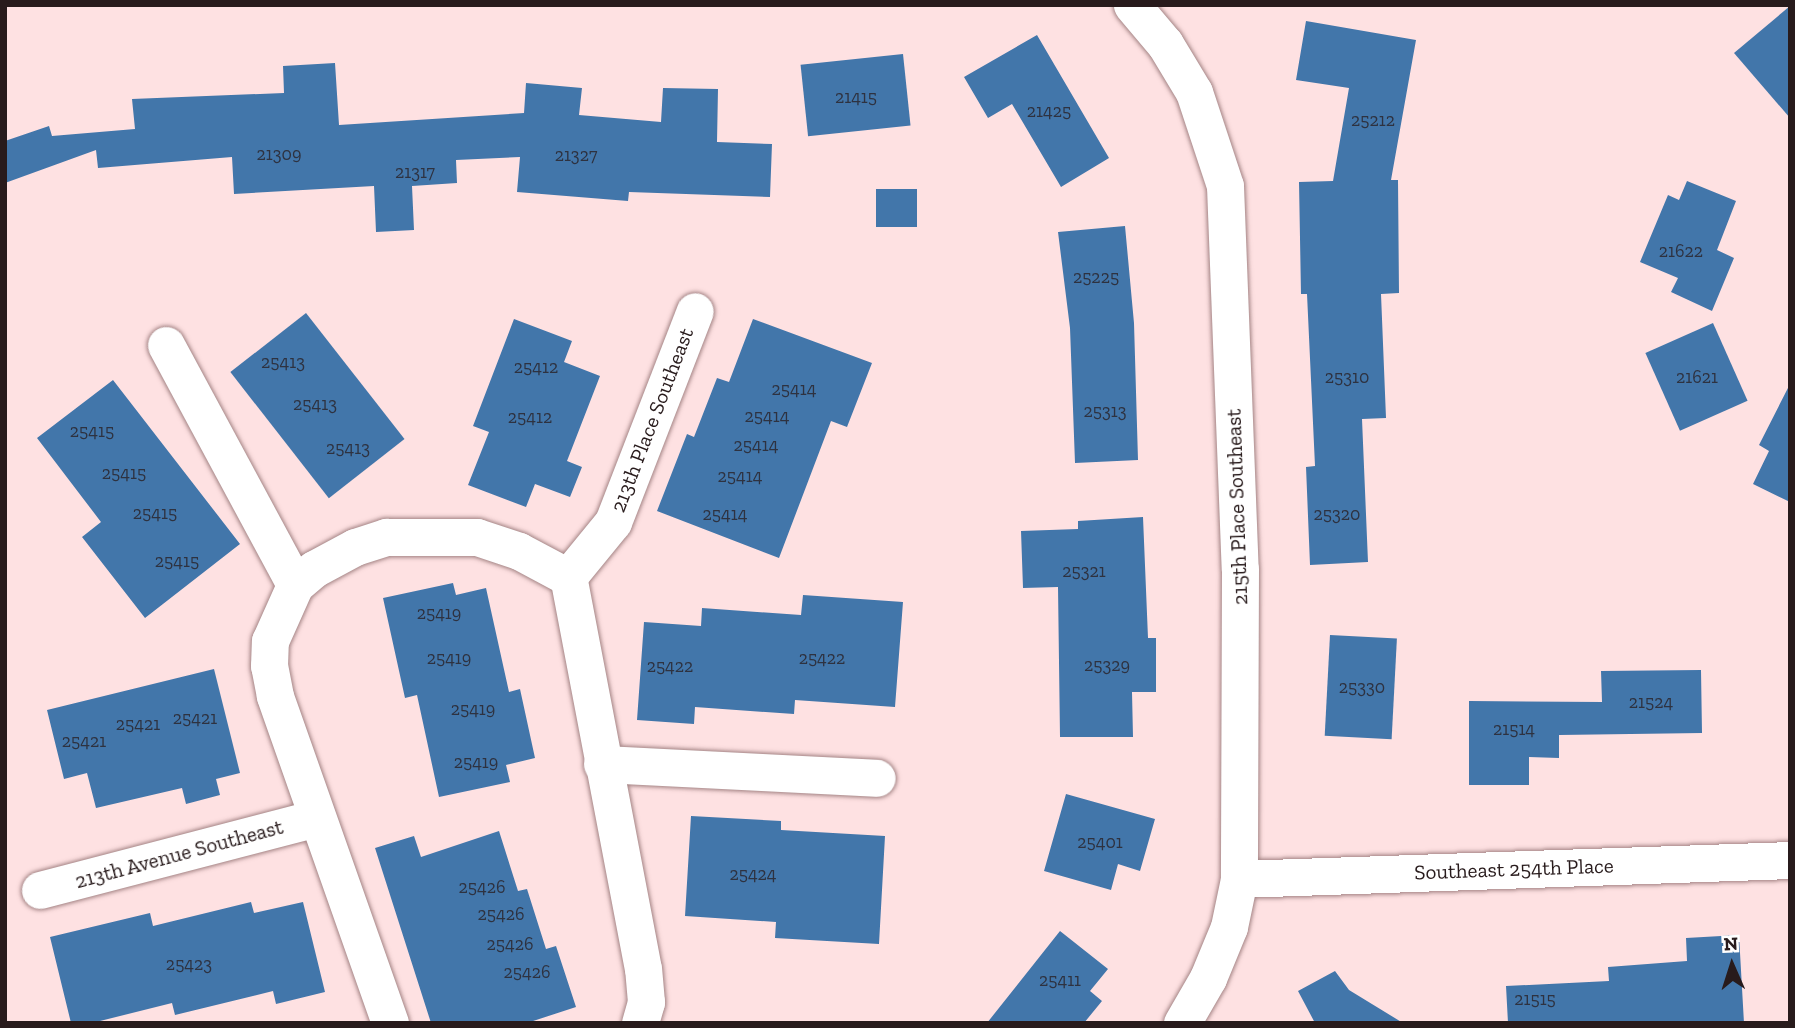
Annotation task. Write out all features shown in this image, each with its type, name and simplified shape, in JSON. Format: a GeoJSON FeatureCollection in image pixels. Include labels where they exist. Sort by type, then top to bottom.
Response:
{"type":"FeatureCollection","features":[{"type":"Feature","properties":{"kind":"street","name":"215th Place Southeast"},"geometry":{"type":"LineString","coordinates":[[1132,5],[1165,44],[1194,92],[1225,186],[1240,569],[1239,879],[1230,927],[1208,978],[1182,1023]]}},
{"type":"Feature","properties":{"kind":"street","name":"213th Place Southeast"},"geometry":{"type":"LineString","coordinates":[[568,577],[612,522],[695,311]]}},
{"type":"Feature","properties":{"kind":"street"},"geometry":{"type":"LineString","coordinates":[[166,345],[295,585]]}},
{"type":"Feature","properties":{"kind":"street"},"geometry":{"type":"LineString","coordinates":[[390,1023],[317,818],[269,666],[270,641],[295,585],[355,547],[386,537],[429,534],[477,537],[519,551],[568,577],[643,969],[646,1002],[640,1023]]}},
{"type":"Feature","properties":{"kind":"street"},"geometry":{"type":"LineString","coordinates":[[602,764],[877,778]]}},
{"type":"Feature","properties":{"kind":"street","name":"213th Avenue Southeast"},"geometry":{"type":"LineString","coordinates":[[40,890],[317,818]]}},
{"type":"Feature","properties":{"kind":"street","name":"Southeast 254th Place"},"geometry":{"type":"LineString","coordinates":[[1239,879],[1790,860]]}},
{"type":"Feature","properties":{"kind":"building"},"geometry":{"type":"Polygon","coordinates":[[[1790,6],[1790,118],[1734,53],[1790,6]]]}},
{"type":"Feature","properties":{"kind":"building"},"geometry":{"type":"Polygon","coordinates":[[[1306,21],[1416,40],[1391,180],[1398,180],[1399,293],[1381,294],[1386,418],[1362,419],[1368,562],[1310,565],[1306,467],[1315,466],[1307,294],[1301,294],[1299,182],[1333,181],[1349,88],[1296,80],[1306,21]]]}},
{"type":"Feature","properties":{"kind":"building"},"geometry":{"type":"Polygon","coordinates":[[[1037,35],[1109,158],[1061,187],[1012,104],[988,118],[964,77],[1037,35]]]}},
{"type":"Feature","properties":{"kind":"building"},"geometry":{"type":"Polygon","coordinates":[[[903,54],[911,126],[808,136],[801,65],[903,54]]]}},
{"type":"Feature","properties":{"kind":"building"},"geometry":{"type":"Polygon","coordinates":[[[335,63],[339,125],[524,113],[526,83],[582,88],[579,115],[661,122],[663,88],[718,89],[717,142],[772,144],[770,197],[629,192],[628,201],[517,192],[520,157],[456,160],[457,183],[412,186],[414,230],[376,232],[374,186],[234,194],[232,157],[98,168],[96,150],[5,183],[5,141],[49,126],[52,136],[135,129],[132,99],[284,93],[283,66],[335,63]]]}},
{"type":"Feature","properties":{"kind":"building"},"geometry":{"type":"Polygon","coordinates":[[[1687,181],[1736,201],[1717,250],[1734,258],[1712,311],[1671,292],[1678,278],[1640,262],[1668,195],[1679,200],[1687,181]]]}},
{"type":"Feature","properties":{"kind":"building"},"geometry":{"type":"Polygon","coordinates":[[[876,189],[917,189],[917,227],[876,227],[876,189]]]}},
{"type":"Feature","properties":{"kind":"building"},"geometry":{"type":"Polygon","coordinates":[[[1125,226],[1134,323],[1138,460],[1075,463],[1070,328],[1058,232],[1125,226]]]}},
{"type":"Feature","properties":{"kind":"building"},"geometry":{"type":"Polygon","coordinates":[[[306,313],[405,439],[329,498],[230,372],[306,313]]]}},
{"type":"Feature","properties":{"kind":"building"},"geometry":{"type":"Polygon","coordinates":[[[514,319],[572,341],[564,362],[600,376],[567,461],[582,467],[570,497],[535,484],[526,507],[468,485],[489,432],[473,426],[514,319]]]}},
{"type":"Feature","properties":{"kind":"building"},"geometry":{"type":"Polygon","coordinates":[[[753,319],[872,363],[847,427],[831,421],[779,558],[657,511],[687,434],[694,437],[717,378],[729,382],[753,319]]]}},
{"type":"Feature","properties":{"kind":"building"},"geometry":{"type":"Polygon","coordinates":[[[1713,323],[1748,401],[1680,431],[1645,353],[1713,323]]]}},
{"type":"Feature","properties":{"kind":"building"},"geometry":{"type":"Polygon","coordinates":[[[113,380],[240,544],[145,618],[82,537],[101,522],[37,438],[113,380]]]}},
{"type":"Feature","properties":{"kind":"building"},"geometry":{"type":"Polygon","coordinates":[[[1790,384],[1790,502],[1753,484],[1769,451],[1759,445],[1790,384]]]}},
{"type":"Feature","properties":{"kind":"building"},"geometry":{"type":"Polygon","coordinates":[[[1143,517],[1148,638],[1156,638],[1156,692],[1132,692],[1133,737],[1060,737],[1058,587],[1023,588],[1021,531],[1078,529],[1078,521],[1143,517]]]}},
{"type":"Feature","properties":{"kind":"building"},"geometry":{"type":"Polygon","coordinates":[[[453,583],[456,595],[486,588],[509,692],[520,689],[535,758],[506,765],[510,782],[439,797],[417,695],[405,698],[383,598],[453,583]]]}},
{"type":"Feature","properties":{"kind":"building"},"geometry":{"type":"Polygon","coordinates":[[[803,595],[903,602],[895,707],[795,700],[794,714],[695,707],[694,724],[637,720],[644,622],[701,626],[702,608],[801,615],[803,595]]]}},
{"type":"Feature","properties":{"kind":"building"},"geometry":{"type":"Polygon","coordinates":[[[1330,635],[1397,639],[1392,739],[1325,736],[1330,635]]]}},
{"type":"Feature","properties":{"kind":"building"},"geometry":{"type":"Polygon","coordinates":[[[214,669],[240,773],[216,779],[220,795],[186,804],[182,788],[96,808],[87,773],[64,779],[47,710],[214,669]]]}},
{"type":"Feature","properties":{"kind":"building"},"geometry":{"type":"Polygon","coordinates":[[[1701,670],[1702,733],[1559,735],[1559,758],[1529,757],[1529,785],[1469,785],[1469,701],[1602,702],[1601,671],[1701,670]]]}},
{"type":"Feature","properties":{"kind":"building"},"geometry":{"type":"Polygon","coordinates":[[[1066,794],[1155,819],[1140,871],[1118,864],[1111,890],[1044,871],[1066,794]]]}},
{"type":"Feature","properties":{"kind":"building"},"geometry":{"type":"Polygon","coordinates":[[[691,816],[781,821],[781,830],[885,836],[879,944],[775,938],[776,922],[685,916],[691,816]]]}},
{"type":"Feature","properties":{"kind":"building"},"geometry":{"type":"Polygon","coordinates":[[[499,831],[518,891],[527,889],[546,949],[556,946],[576,1007],[527,1023],[431,1023],[375,848],[414,836],[421,857],[499,831]]]}},
{"type":"Feature","properties":{"kind":"building"},"geometry":{"type":"Polygon","coordinates":[[[251,902],[254,913],[303,902],[325,992],[276,1004],[273,991],[175,1015],[172,1003],[92,1023],[71,1023],[50,937],[150,913],[153,926],[251,902]]]}},
{"type":"Feature","properties":{"kind":"building"},"geometry":{"type":"Polygon","coordinates":[[[1060,931],[1108,969],[1090,991],[1102,1001],[1084,1023],[987,1023],[1060,931]]]}},
{"type":"Feature","properties":{"kind":"building"},"geometry":{"type":"Polygon","coordinates":[[[1739,935],[1744,1023],[1508,1023],[1506,986],[1609,981],[1608,967],[1687,961],[1686,938],[1739,935]]]}},
{"type":"Feature","properties":{"kind":"building"},"geometry":{"type":"Polygon","coordinates":[[[1335,971],[1349,990],[1403,1023],[1315,1023],[1298,991],[1335,971]]]}}]}
